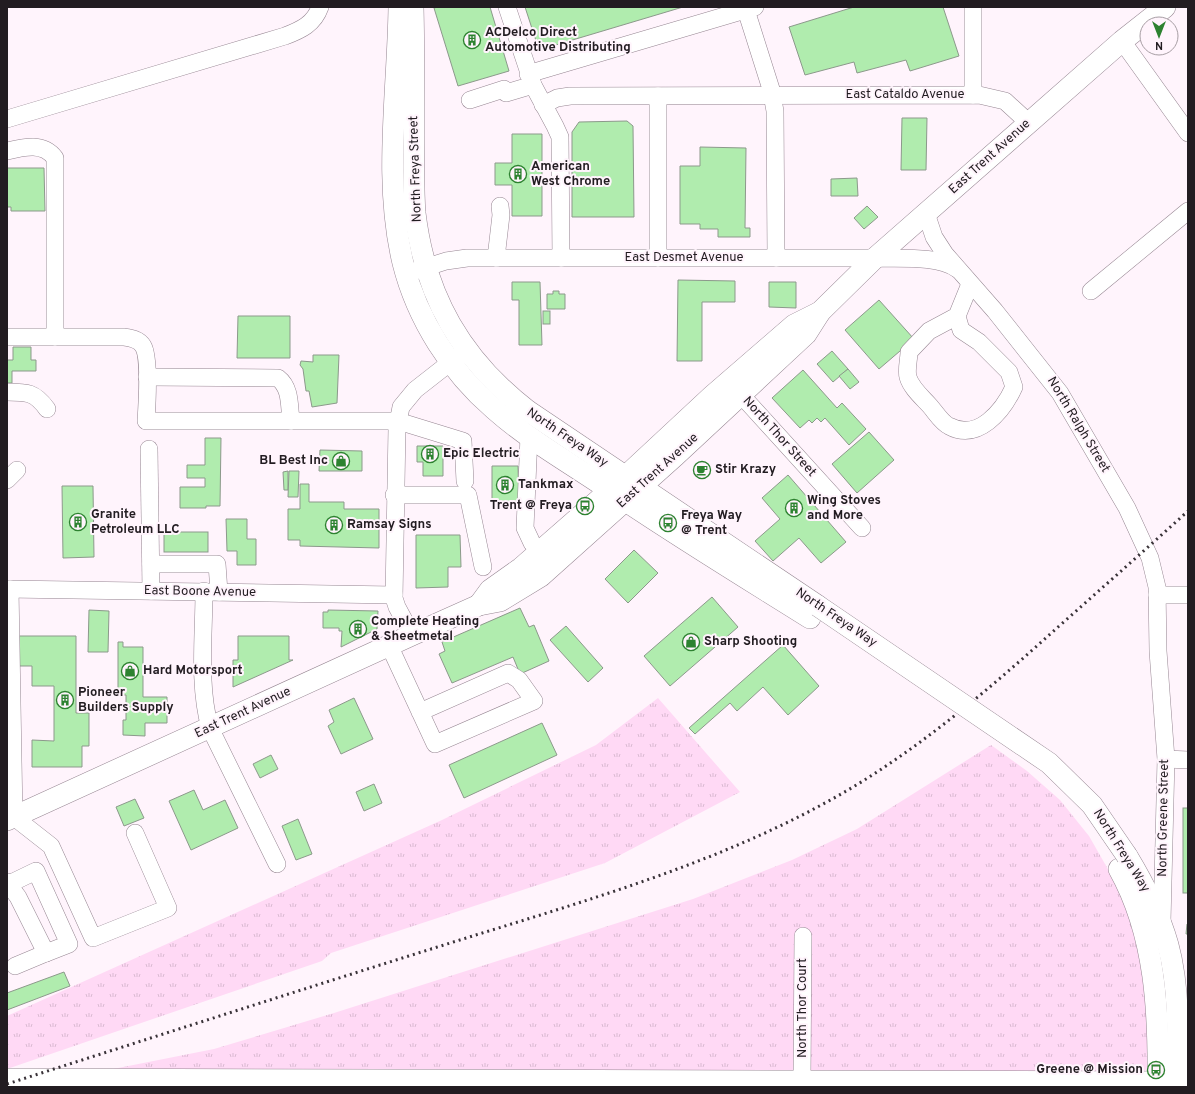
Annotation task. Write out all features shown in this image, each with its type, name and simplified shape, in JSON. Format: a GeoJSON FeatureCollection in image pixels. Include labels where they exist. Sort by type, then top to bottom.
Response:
{"type":"FeatureCollection","features":[{"type":"Feature","properties":{"kind":"main road","name":"North Freya Street"},"geometry":{"type":"LineString","coordinates":[[399,7],[394,184],[396,223],[416,270],[444,314],[458,356]]}},
{"type":"Feature","properties":{"kind":"main road","name":"North Freya Street"},"geometry":{"type":"LineString","coordinates":[[413,7],[415,204],[418,232],[416,270]]}},
{"type":"Feature","properties":{"kind":"main road","name":"East Trent Avenue"},"geometry":{"type":"LineString","coordinates":[[10,819],[412,634],[479,605],[500,602],[541,576],[625,488],[735,388],[806,334],[820,312],[876,258],[1122,41],[1155,10]]}},
{"type":"Feature","properties":{"kind":"main road","name":"North Freya Way"},"geometry":{"type":"LineString","coordinates":[[458,356],[486,402],[529,436],[625,488],[788,587],[814,612]]}},
{"type":"Feature","properties":{"kind":"main road","name":"North Freya Way"},"geometry":{"type":"LineString","coordinates":[[458,356],[485,373],[512,399],[557,432],[712,558],[814,612],[1049,763],[1092,806],[1121,860],[1149,897],[1152,927]]}},
{"type":"Feature","properties":{"kind":"main road","name":"East Trent Avenue"},"geometry":{"type":"LineString","coordinates":[[479,605],[490,590],[539,551],[625,488]]}},
{"type":"Feature","properties":{"kind":"main road"},"geometry":{"type":"LineString","coordinates":[[712,558],[716,555],[722,555],[759,576],[788,587]]}},
{"type":"Feature","properties":{"kind":"main road","name":"North Greene Street"},"geometry":{"type":"LineString","coordinates":[[1152,927],[1172,964],[1182,995],[1172,1084]]}},
{"type":"Feature","properties":{"kind":"main road","name":"North Greene Street"},"geometry":{"type":"LineString","coordinates":[[1152,927],[1153,976],[1172,1084]]}},
{"type":"Feature","properties":{"kind":"main road"},"geometry":{"type":"LineString","coordinates":[[19,1082],[312,1084],[802,1081],[1172,1084]]}},
{"type":"Feature","properties":{"kind":"street"},"geometry":{"type":"LineString","coordinates":[[7,119],[285,36],[304,28],[312,22],[320,7]]}},
{"type":"Feature","properties":{"kind":"street"},"geometry":{"type":"LineString","coordinates":[[507,7],[530,79],[560,137],[561,258]]}},
{"type":"Feature","properties":{"kind":"street"},"geometry":{"type":"LineString","coordinates":[[973,7],[973,95]]}},
{"type":"Feature","properties":{"kind":"street"},"geometry":{"type":"LineString","coordinates":[[470,100],[504,90],[506,93],[530,79],[750,8],[773,95],[776,122],[776,258]]}},
{"type":"Feature","properties":{"kind":"street"},"geometry":{"type":"LineString","coordinates":[[1122,41],[1188,133]]}},
{"type":"Feature","properties":{"kind":"street","name":"East Cataldo Avenue"},"geometry":{"type":"LineString","coordinates":[[543,105],[564,96],[973,95],[990,96],[1005,101],[1029,123]]}},
{"type":"Feature","properties":{"kind":"street"},"geometry":{"type":"LineString","coordinates":[[658,96],[658,258]]}},
{"type":"Feature","properties":{"kind":"street"},"geometry":{"type":"LineString","coordinates":[[7,151],[28,146],[44,149],[55,158],[55,337]]}},
{"type":"Feature","properties":{"kind":"street"},"geometry":{"type":"LineString","coordinates":[[496,258],[501,215],[500,206]]}},
{"type":"Feature","properties":{"kind":"street"},"geometry":{"type":"LineString","coordinates":[[1091,291],[1188,212]]}},
{"type":"Feature","properties":{"kind":"street","name":"North Ralph Street"},"geometry":{"type":"LineString","coordinates":[[926,213],[934,237],[965,278],[1052,380],[1078,420],[1140,532],[1153,567],[1157,595]]}},
{"type":"Feature","properties":{"kind":"street","name":"East Desmet Avenue"},"geometry":{"type":"LineString","coordinates":[[416,270],[446,261],[466,258],[876,258],[936,261],[951,265],[965,278]]}},
{"type":"Feature","properties":{"kind":"street"},"geometry":{"type":"LineString","coordinates":[[956,316],[930,331],[909,352],[908,377],[918,393],[947,426],[958,430],[977,430],[1007,403],[1014,387],[1009,372],[979,342],[961,330],[956,316],[965,278]]}},
{"type":"Feature","properties":{"kind":"street"},"geometry":{"type":"LineString","coordinates":[[7,337],[124,337],[138,341],[144,346],[147,358],[146,421],[398,421],[464,441],[465,481]]}},
{"type":"Feature","properties":{"kind":"street"},"geometry":{"type":"LineString","coordinates":[[412,634],[396,604],[394,595],[394,495],[395,454],[398,421],[401,407],[414,390],[458,356]]}},
{"type":"Feature","properties":{"kind":"street"},"geometry":{"type":"LineString","coordinates":[[147,377],[278,378],[284,383],[287,390],[291,420]]}},
{"type":"Feature","properties":{"kind":"street","name":"North Thor Street"},"geometry":{"type":"LineString","coordinates":[[735,388],[862,528]]}},
{"type":"Feature","properties":{"kind":"street"},"geometry":{"type":"LineString","coordinates":[[7,392],[31,393],[39,398],[47,409]]}},
{"type":"Feature","properties":{"kind":"street"},"geometry":{"type":"LineString","coordinates":[[529,436],[525,528],[532,542],[539,551]]}},
{"type":"Feature","properties":{"kind":"street"},"geometry":{"type":"LineString","coordinates":[[149,449],[151,591]]}},
{"type":"Feature","properties":{"kind":"street"},"geometry":{"type":"LineString","coordinates":[[394,495],[468,495],[483,567]]}},
{"type":"Feature","properties":{"kind":"street"},"geometry":{"type":"LineString","coordinates":[[151,564],[217,564],[212,592],[204,690],[205,710],[210,728],[278,864]]}},
{"type":"Feature","properties":{"kind":"street"},"geometry":{"type":"LineString","coordinates":[[9,589],[10,819],[51,846],[93,938],[168,908],[135,833]]}},
{"type":"Feature","properties":{"kind":"street","name":"East Boone Avenue"},"geometry":{"type":"LineString","coordinates":[[9,589],[394,595]]}},
{"type":"Feature","properties":{"kind":"street"},"geometry":{"type":"LineString","coordinates":[[1157,595],[1188,595]]}},
{"type":"Feature","properties":{"kind":"street","name":"North Greene Street"},"geometry":{"type":"LineString","coordinates":[[1152,927],[1166,760],[1159,664],[1157,595]]}},
{"type":"Feature","properties":{"kind":"street"},"geometry":{"type":"LineString","coordinates":[[390,644],[420,712],[435,744],[534,700],[519,680],[508,673],[420,712]]}},
{"type":"Feature","properties":{"kind":"street"},"geometry":{"type":"LineString","coordinates":[[1166,760],[1188,760]]}},
{"type":"Feature","properties":{"kind":"street"},"geometry":{"type":"LineString","coordinates":[[15,966],[69,944],[36,872],[8,883],[18,896],[46,953]]}},
{"type":"Feature","properties":{"kind":"street","name":"North Thor Court"},"geometry":{"type":"LineString","coordinates":[[802,1081],[803,936]]}},
{"type":"Feature","properties":{"kind":"green space"},"geometry":{"type":"Polygon","coordinates":[[[658,698],[740,792],[605,863],[331,953],[322,961],[7,1069],[7,1016],[442,820],[596,745],[658,698]]]}},
{"type":"Feature","properties":{"kind":"green space"},"geometry":{"type":"Polygon","coordinates":[[[991,745],[1027,771],[1060,800],[1089,836],[1113,878],[1144,952],[1149,1067],[1143,1072],[98,1072],[214,1049],[334,1013],[693,899],[792,860],[857,829],[991,745]]]}},
{"type":"Feature","properties":{"kind":"building","name":"ACDelco Direct Automotive Distributing"},"geometry":{"type":"Polygon","coordinates":[[[490,7],[509,71],[458,86],[434,8],[490,7]]]}},
{"type":"Feature","properties":{"kind":"building"},"geometry":{"type":"Polygon","coordinates":[[[525,7],[683,7],[539,50],[525,7]]]}},
{"type":"Feature","properties":{"kind":"building"},"geometry":{"type":"Polygon","coordinates":[[[854,7],[943,7],[959,56],[910,71],[906,60],[857,73],[854,62],[805,75],[789,27],[854,7]]]}},
{"type":"Feature","properties":{"kind":"building"},"geometry":{"type":"Polygon","coordinates":[[[902,118],[927,118],[926,170],[901,170],[902,118]]]}},
{"type":"Feature","properties":{"kind":"building"},"geometry":{"type":"Polygon","coordinates":[[[627,121],[633,126],[634,217],[572,217],[572,132],[579,122],[627,121]]]}},
{"type":"Feature","properties":{"kind":"building","name":"American West Chrome"},"geometry":{"type":"Polygon","coordinates":[[[512,134],[542,134],[542,216],[512,216],[512,185],[495,185],[495,163],[512,163],[512,134]]]}},
{"type":"Feature","properties":{"kind":"building"},"geometry":{"type":"Polygon","coordinates":[[[700,147],[746,148],[745,228],[750,228],[750,237],[718,237],[718,229],[700,229],[700,224],[680,224],[680,166],[700,166],[700,147]]]}},
{"type":"Feature","properties":{"kind":"building"},"geometry":{"type":"Polygon","coordinates":[[[7,168],[44,168],[45,211],[11,211],[11,207],[7,207],[7,168]]]}},
{"type":"Feature","properties":{"kind":"building"},"geometry":{"type":"Polygon","coordinates":[[[857,178],[858,196],[831,196],[831,179],[857,178]]]}},
{"type":"Feature","properties":{"kind":"building"},"geometry":{"type":"Polygon","coordinates":[[[867,206],[878,217],[864,229],[854,218],[867,206]]]}},
{"type":"Feature","properties":{"kind":"building"},"geometry":{"type":"Polygon","coordinates":[[[678,280],[735,281],[735,302],[702,302],[702,361],[677,361],[678,280]]]}},
{"type":"Feature","properties":{"kind":"building"},"geometry":{"type":"Polygon","coordinates":[[[512,282],[540,282],[542,345],[519,345],[519,300],[512,300],[512,282]]]}},
{"type":"Feature","properties":{"kind":"building"},"geometry":{"type":"Polygon","coordinates":[[[769,282],[796,282],[796,308],[769,307],[769,282]]]}},
{"type":"Feature","properties":{"kind":"building"},"geometry":{"type":"Polygon","coordinates":[[[553,291],[559,291],[559,294],[565,294],[565,309],[547,309],[547,294],[553,294],[553,291]]]}},
{"type":"Feature","properties":{"kind":"building"},"geometry":{"type":"Polygon","coordinates":[[[879,300],[914,339],[879,369],[845,330],[879,300]]]}},
{"type":"Feature","properties":{"kind":"building"},"geometry":{"type":"Polygon","coordinates":[[[543,311],[550,311],[550,324],[543,324],[543,311]]]}},
{"type":"Feature","properties":{"kind":"building"},"geometry":{"type":"Polygon","coordinates":[[[238,316],[290,316],[290,358],[237,358],[238,316]]]}},
{"type":"Feature","properties":{"kind":"building"},"geometry":{"type":"Polygon","coordinates":[[[13,347],[31,347],[31,360],[36,360],[36,371],[12,371],[12,383],[7,383],[7,360],[13,360],[13,347]]]}},
{"type":"Feature","properties":{"kind":"building"},"geometry":{"type":"Polygon","coordinates":[[[832,351],[848,369],[833,382],[817,364],[832,351]]]}},
{"type":"Feature","properties":{"kind":"building"},"geometry":{"type":"Polygon","coordinates":[[[313,355],[339,355],[337,403],[312,407],[309,391],[306,391],[303,369],[300,365],[301,361],[313,362],[313,355]]]}},
{"type":"Feature","properties":{"kind":"building"},"geometry":{"type":"Polygon","coordinates":[[[848,369],[859,382],[850,389],[839,376],[848,369]]]}},
{"type":"Feature","properties":{"kind":"building"},"geometry":{"type":"Polygon","coordinates":[[[803,370],[837,408],[842,403],[866,429],[849,445],[825,418],[821,422],[817,418],[812,423],[809,420],[800,428],[772,398],[803,370]]]}},
{"type":"Feature","properties":{"kind":"building"},"geometry":{"type":"Polygon","coordinates":[[[869,432],[894,460],[857,493],[832,464],[869,432]]]}},
{"type":"Feature","properties":{"kind":"building"},"geometry":{"type":"Polygon","coordinates":[[[205,438],[221,438],[220,506],[206,506],[206,508],[180,508],[180,487],[205,487],[205,478],[187,478],[187,465],[205,465],[205,438]]]}},
{"type":"Feature","properties":{"kind":"building","name":"Epic Electric"},"geometry":{"type":"Polygon","coordinates":[[[417,446],[443,446],[443,476],[423,476],[423,462],[417,462],[417,446]]]}},
{"type":"Feature","properties":{"kind":"building","name":"BL Best Inc"},"geometry":{"type":"Polygon","coordinates":[[[320,450],[362,451],[362,471],[319,471],[320,450]]]}},
{"type":"Feature","properties":{"kind":"building","name":"Stir Krazy"},"geometry":{"type":"Polygon","coordinates":[[[704,464],[708,469],[700,476],[696,471],[704,464]]]}},
{"type":"Feature","properties":{"kind":"building","name":"Tankmax"},"geometry":{"type":"Polygon","coordinates":[[[492,466],[518,466],[519,504],[492,505],[492,466]]]}},
{"type":"Feature","properties":{"kind":"building"},"geometry":{"type":"Polygon","coordinates":[[[288,471],[288,490],[284,490],[283,472],[288,471]]]}},
{"type":"Feature","properties":{"kind":"building"},"geometry":{"type":"Polygon","coordinates":[[[289,471],[299,471],[298,497],[288,497],[289,471]]]}},
{"type":"Feature","properties":{"kind":"building","name":"Wing Stoves and More"},"geometry":{"type":"Polygon","coordinates":[[[788,475],[846,542],[821,563],[799,538],[773,561],[755,541],[780,519],[762,498],[788,475]]]}},
{"type":"Feature","properties":{"kind":"building","name":"Ramsay Signs"},"geometry":{"type":"Polygon","coordinates":[[[300,484],[309,484],[309,502],[344,502],[344,509],[379,509],[379,548],[300,546],[300,540],[288,540],[288,509],[300,509],[300,484]]]}},
{"type":"Feature","properties":{"kind":"building","name":"Granite Petroleum LLC"},"geometry":{"type":"Polygon","coordinates":[[[62,486],[93,486],[94,557],[63,558],[62,486]]]}},
{"type":"Feature","properties":{"kind":"building"},"geometry":{"type":"Polygon","coordinates":[[[226,519],[247,519],[247,539],[256,539],[256,565],[237,565],[237,551],[227,551],[226,519]]]}},
{"type":"Feature","properties":{"kind":"building"},"geometry":{"type":"Polygon","coordinates":[[[164,532],[208,532],[208,552],[164,552],[164,532]]]}},
{"type":"Feature","properties":{"kind":"building"},"geometry":{"type":"Polygon","coordinates":[[[416,535],[460,535],[461,567],[448,567],[448,587],[416,588],[416,535]]]}},
{"type":"Feature","properties":{"kind":"building"},"geometry":{"type":"Polygon","coordinates":[[[634,550],[658,573],[628,603],[605,579],[634,550]]]}},
{"type":"Feature","properties":{"kind":"building","name":"Sharp Shooting"},"geometry":{"type":"Polygon","coordinates":[[[712,597],[738,627],[670,686],[644,656],[712,597]]]}},
{"type":"Feature","properties":{"kind":"building"},"geometry":{"type":"Polygon","coordinates":[[[520,608],[529,627],[534,625],[549,661],[520,674],[513,657],[452,683],[439,654],[445,651],[442,642],[520,608]]]}},
{"type":"Feature","properties":{"kind":"building"},"geometry":{"type":"Polygon","coordinates":[[[89,610],[109,611],[108,652],[88,652],[89,610]]]}},
{"type":"Feature","properties":{"kind":"building","name":"Complete Heating & Sheetmetal"},"geometry":{"type":"Polygon","coordinates":[[[328,610],[378,611],[377,629],[341,647],[342,631],[339,631],[339,628],[323,628],[323,612],[328,612],[328,610]]]}},
{"type":"Feature","properties":{"kind":"building"},"geometry":{"type":"Polygon","coordinates":[[[566,626],[603,668],[588,682],[550,640],[566,626]]]}},
{"type":"Feature","properties":{"kind":"building","name":"Pioneer Builders Supply"},"geometry":{"type":"Polygon","coordinates":[[[19,636],[76,636],[76,713],[89,713],[89,746],[82,746],[82,767],[32,767],[32,740],[54,741],[54,686],[32,686],[32,666],[18,666],[19,636]]]}},
{"type":"Feature","properties":{"kind":"building"},"geometry":{"type":"Polygon","coordinates":[[[238,636],[289,636],[289,660],[293,660],[233,687],[233,660],[238,660],[238,636]]]}},
{"type":"Feature","properties":{"kind":"building","name":"Hard Motorsport"},"geometry":{"type":"Polygon","coordinates":[[[118,642],[123,642],[123,647],[143,647],[143,697],[167,697],[167,723],[145,723],[145,736],[123,735],[123,720],[126,720],[126,695],[118,695],[118,642]]]}},
{"type":"Feature","properties":{"kind":"building"},"geometry":{"type":"Polygon","coordinates":[[[783,645],[819,686],[788,715],[763,687],[737,711],[730,703],[695,734],[689,728],[783,645]]]}},
{"type":"Feature","properties":{"kind":"building"},"geometry":{"type":"Polygon","coordinates":[[[354,698],[373,739],[341,754],[328,726],[334,722],[329,710],[354,698]]]}},
{"type":"Feature","properties":{"kind":"building"},"geometry":{"type":"Polygon","coordinates":[[[542,723],[557,755],[464,798],[449,765],[542,723]]]}},
{"type":"Feature","properties":{"kind":"building"},"geometry":{"type":"Polygon","coordinates":[[[271,755],[278,769],[260,778],[253,764],[271,755]]]}},
{"type":"Feature","properties":{"kind":"building"},"geometry":{"type":"Polygon","coordinates":[[[374,784],[382,803],[364,811],[356,792],[374,784]]]}},
{"type":"Feature","properties":{"kind":"building"},"geometry":{"type":"Polygon","coordinates":[[[194,790],[203,810],[225,800],[238,828],[191,850],[169,801],[194,790]]]}},
{"type":"Feature","properties":{"kind":"building"},"geometry":{"type":"Polygon","coordinates":[[[135,799],[144,818],[124,826],[116,807],[135,799]]]}},
{"type":"Feature","properties":{"kind":"building"},"geometry":{"type":"Polygon","coordinates":[[[1183,808],[1188,808],[1188,893],[1183,893],[1183,808]]]}},
{"type":"Feature","properties":{"kind":"building"},"geometry":{"type":"Polygon","coordinates":[[[298,819],[312,854],[296,860],[282,826],[298,819]]]}},
{"type":"Feature","properties":{"kind":"building"},"geometry":{"type":"Polygon","coordinates":[[[1187,924],[1188,934],[1186,934],[1187,924]]]}},
{"type":"Feature","properties":{"kind":"building"},"geometry":{"type":"Polygon","coordinates":[[[64,972],[70,986],[7,1010],[7,993],[64,972]]]}},
{"type":"Feature","properties":{"kind":"railway"},"geometry":{"type":"LineString","coordinates":[[7,1084],[606,894],[658,876],[761,835],[810,811],[858,784],[885,767],[937,730],[986,690],[1188,511]]}},
{"type":"Feature","properties":{"kind":"place","name":"ACDelco Direct Automotive Distributing"},"geometry":{"type":"Point","coordinates":[472,40]}},
{"type":"Feature","properties":{"kind":"place","name":"American West Chrome"},"geometry":{"type":"Point","coordinates":[518,174]}},
{"type":"Feature","properties":{"kind":"place","name":"Epic Electric"},"geometry":{"type":"Point","coordinates":[430,454]}},
{"type":"Feature","properties":{"kind":"place","name":"BL Best Inc"},"geometry":{"type":"Point","coordinates":[341,461]}},
{"type":"Feature","properties":{"kind":"place","name":"Stir Krazy"},"geometry":{"type":"Point","coordinates":[702,470]}},
{"type":"Feature","properties":{"kind":"place","name":"Tankmax"},"geometry":{"type":"Point","coordinates":[505,485]}},
{"type":"Feature","properties":{"kind":"place","name":"Trent @ Freya"},"geometry":{"type":"Point","coordinates":[585,506]}},
{"type":"Feature","properties":{"kind":"place","name":"Wing Stoves and More"},"geometry":{"type":"Point","coordinates":[794,508]}},
{"type":"Feature","properties":{"kind":"place","name":"Granite Petroleum LLC"},"geometry":{"type":"Point","coordinates":[78,522]}},
{"type":"Feature","properties":{"kind":"place","name":"Freya Way @ Trent"},"geometry":{"type":"Point","coordinates":[668,523]}},
{"type":"Feature","properties":{"kind":"place","name":"Ramsay Signs"},"geometry":{"type":"Point","coordinates":[334,525]}},
{"type":"Feature","properties":{"kind":"place","name":"Complete Heating & Sheetmetal"},"geometry":{"type":"Point","coordinates":[358,629]}},
{"type":"Feature","properties":{"kind":"place","name":"Sharp Shooting"},"geometry":{"type":"Point","coordinates":[691,642]}},
{"type":"Feature","properties":{"kind":"place","name":"Hard Motorsport"},"geometry":{"type":"Point","coordinates":[130,671]}},
{"type":"Feature","properties":{"kind":"place","name":"Pioneer Builders Supply"},"geometry":{"type":"Point","coordinates":[65,700]}},
{"type":"Feature","properties":{"kind":"place","name":"Greene @ Mission"},"geometry":{"type":"Point","coordinates":[1156,1070]}}]}
